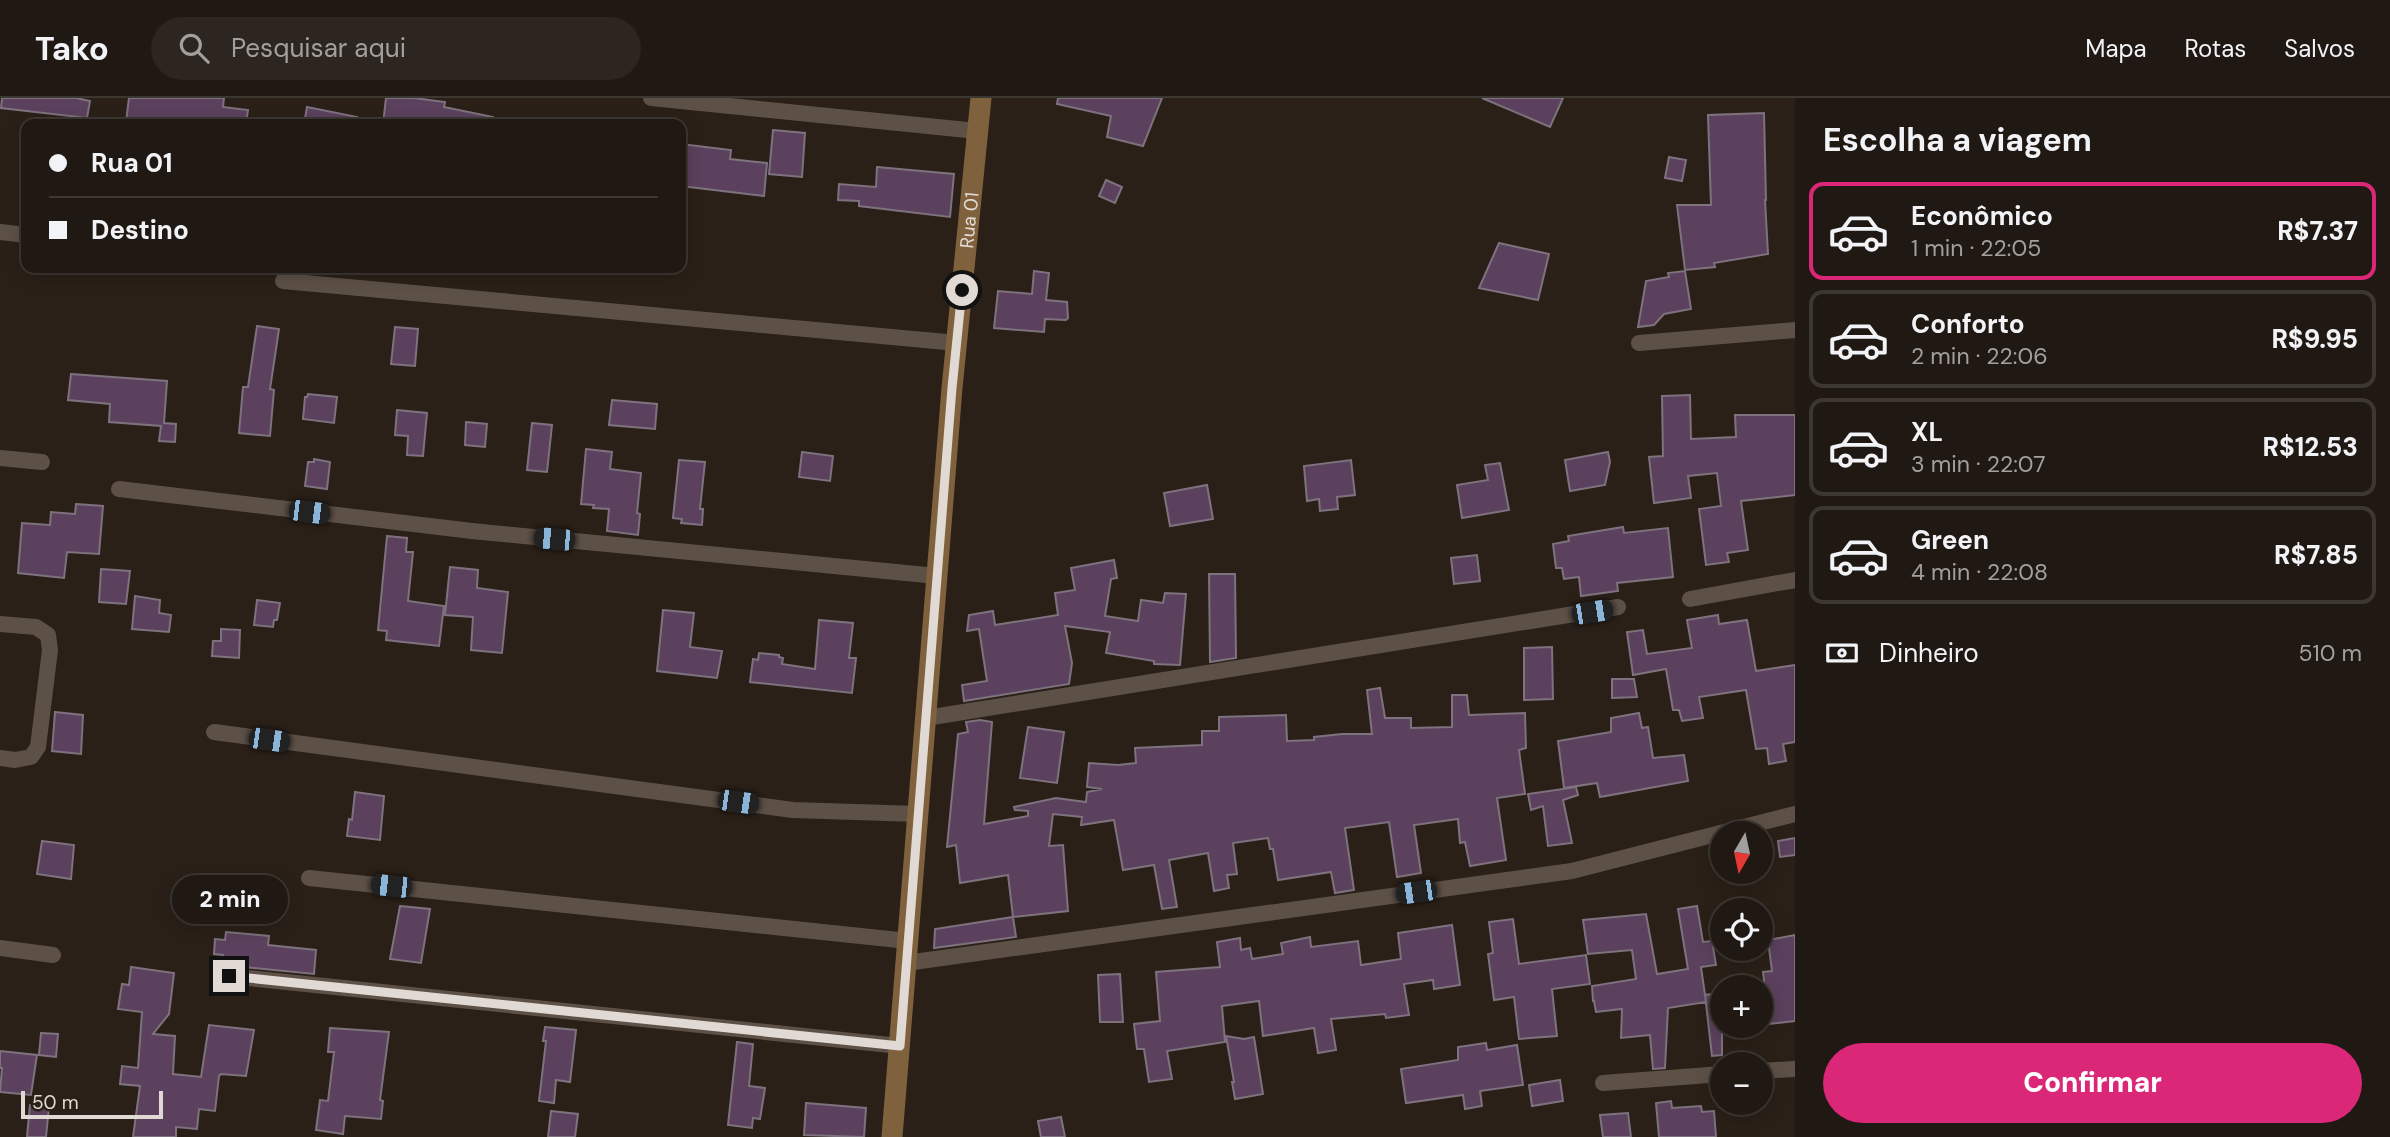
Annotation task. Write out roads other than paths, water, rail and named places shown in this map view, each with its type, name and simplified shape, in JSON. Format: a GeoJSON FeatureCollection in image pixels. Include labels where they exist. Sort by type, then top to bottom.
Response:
{"type":"FeatureCollection","features":[{"type":"Feature","properties":{"kind":"street"},"geometry":{"type":"LineString","coordinates":[[651,98],[977,131]]}},
{"type":"Feature","properties":{"kind":"street","name":"Rua 01"},"geometry":{"type":"LineString","coordinates":[[892,1137],[937,576],[981,98]]}},
{"type":"Feature","properties":{"kind":"street"},"geometry":{"type":"LineString","coordinates":[[0,232],[21,234]]}},
{"type":"Feature","properties":{"kind":"street"},"geometry":{"type":"LineString","coordinates":[[283,281],[957,343]]}},
{"type":"Feature","properties":{"kind":"street"},"geometry":{"type":"LineString","coordinates":[[1639,343],[1795,330]]}},
{"type":"Feature","properties":{"kind":"street"},"geometry":{"type":"LineString","coordinates":[[0,458],[42,462]]}},
{"type":"Feature","properties":{"kind":"street"},"geometry":{"type":"LineString","coordinates":[[119,489],[472,531],[937,576]]}},
{"type":"Feature","properties":{"kind":"street"},"geometry":{"type":"LineString","coordinates":[[1690,599],[1795,580]]}},
{"type":"Feature","properties":{"kind":"street"},"geometry":{"type":"LineString","coordinates":[[926,718],[1618,607]]}},
{"type":"Feature","properties":{"kind":"street"},"geometry":{"type":"LineString","coordinates":[[0,624],[36,628],[48,635],[50,650],[38,747],[30,757],[15,760],[0,758]]}},
{"type":"Feature","properties":{"kind":"street"},"geometry":{"type":"LineString","coordinates":[[214,732],[793,810],[918,814]]}},
{"type":"Feature","properties":{"kind":"street"},"geometry":{"type":"LineString","coordinates":[[309,878],[907,952],[1572,871],[1795,814]]}},
{"type":"Feature","properties":{"kind":"street"},"geometry":{"type":"LineString","coordinates":[[0,948],[53,955]]}},
{"type":"Feature","properties":{"kind":"street"},"geometry":{"type":"LineString","coordinates":[[229,976],[900,1046]]}},
{"type":"Feature","properties":{"kind":"street"},"geometry":{"type":"LineString","coordinates":[[1773,1070],[1795,1069]]}},
{"type":"Feature","properties":{"kind":"street"},"geometry":{"type":"LineString","coordinates":[[1603,1083],[1710,1075]]}}]}
